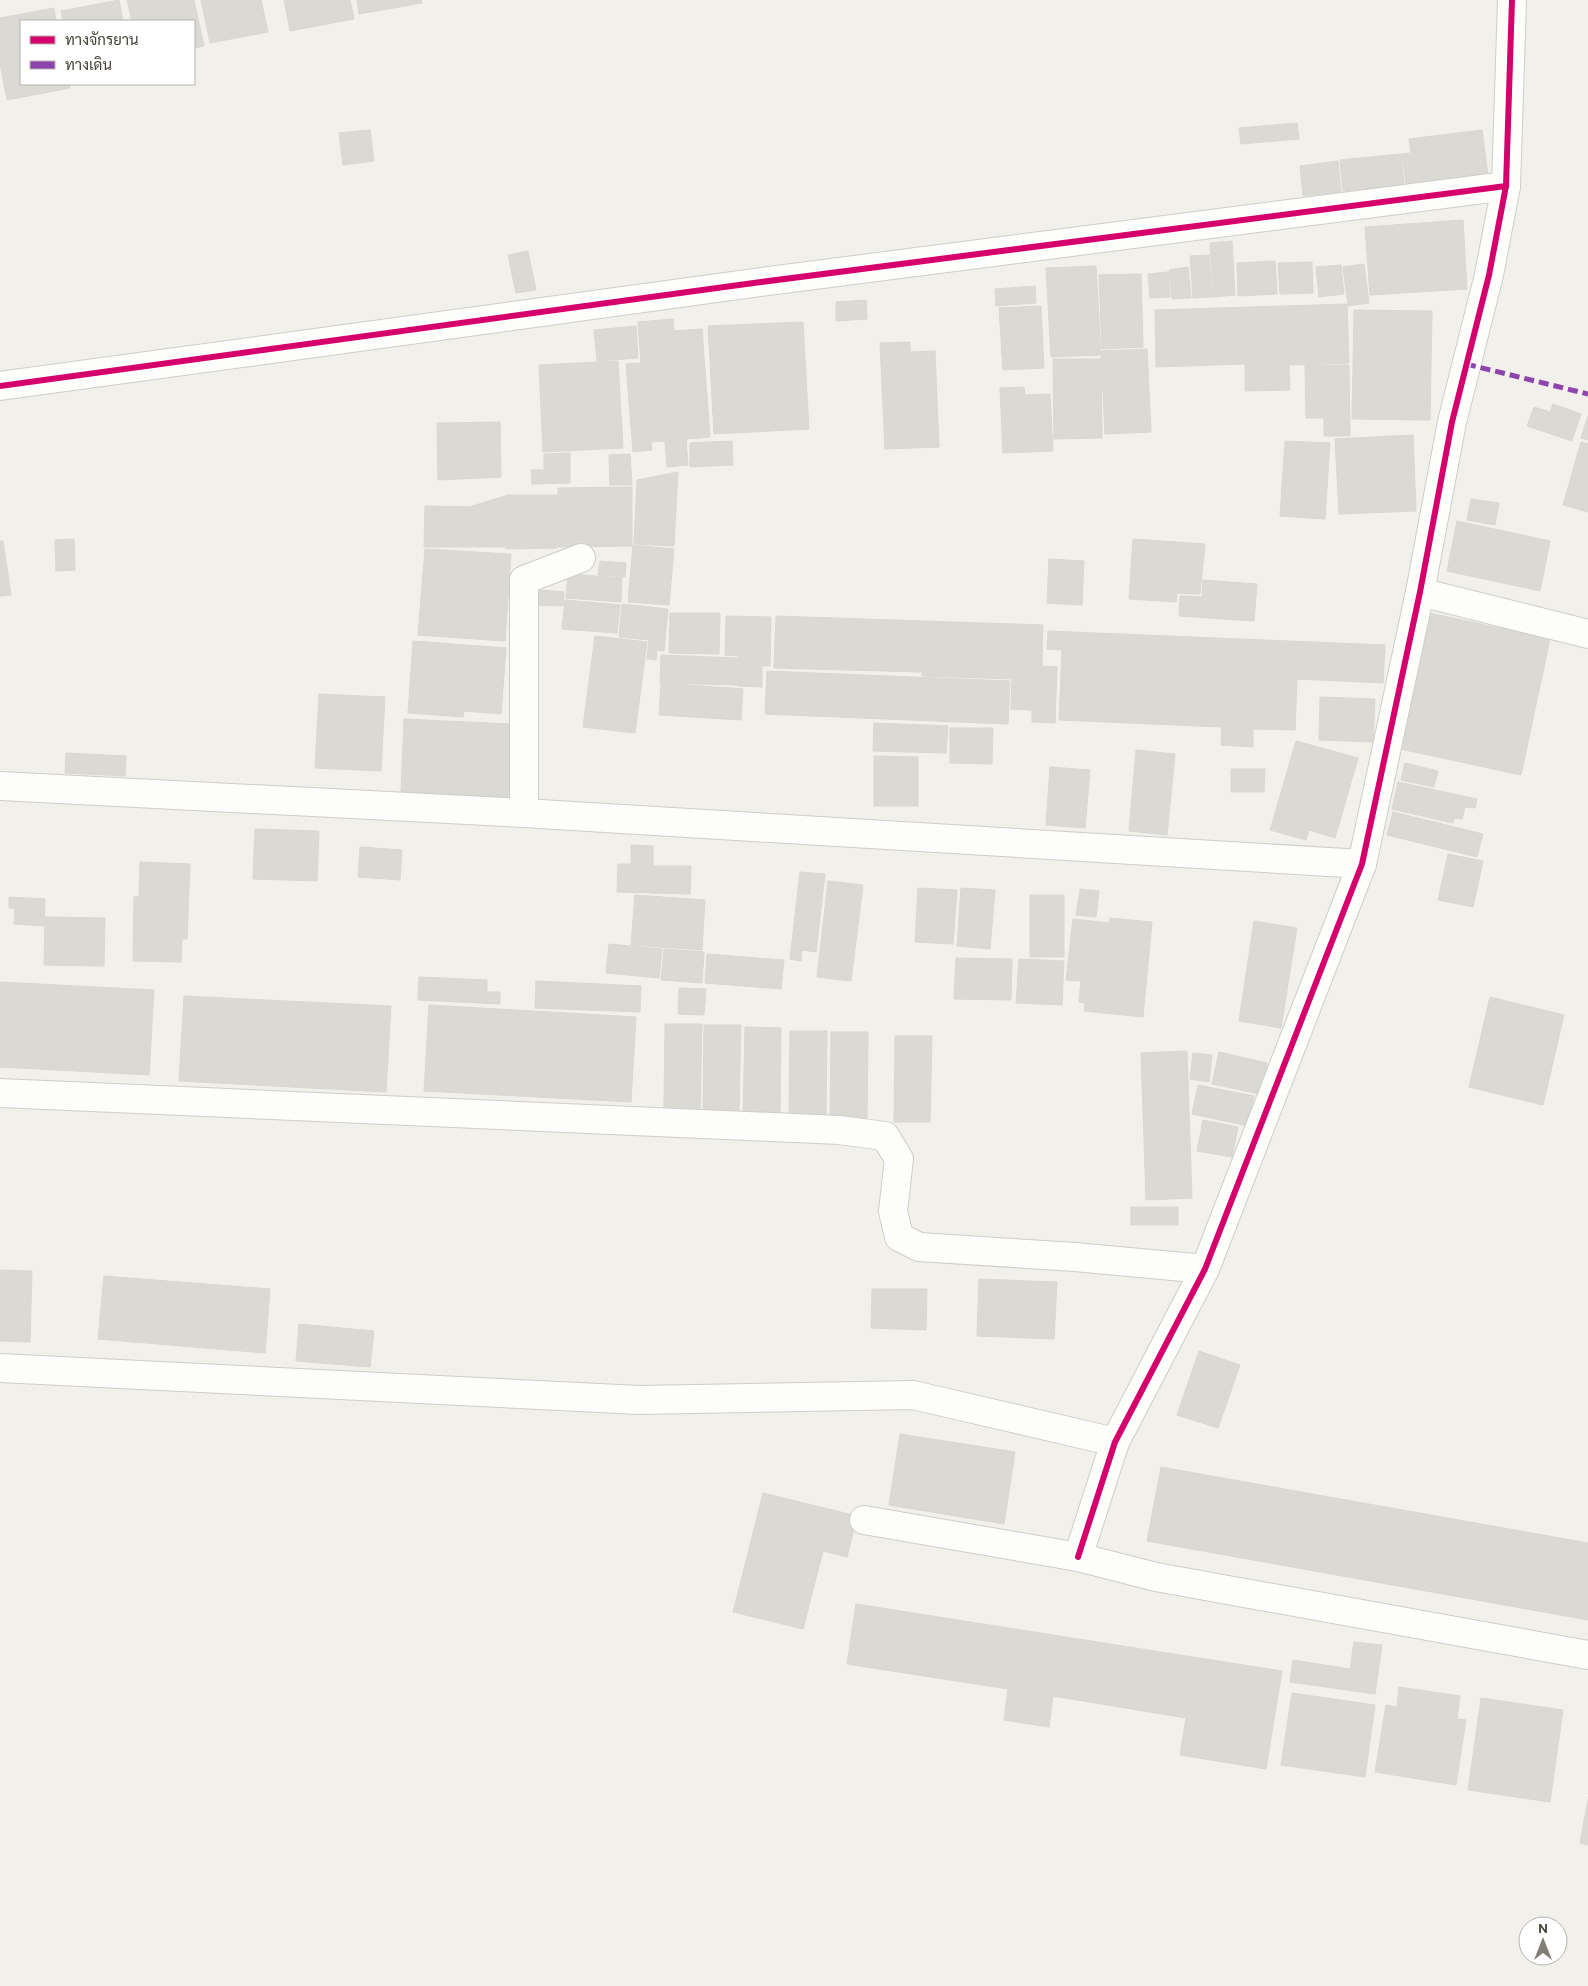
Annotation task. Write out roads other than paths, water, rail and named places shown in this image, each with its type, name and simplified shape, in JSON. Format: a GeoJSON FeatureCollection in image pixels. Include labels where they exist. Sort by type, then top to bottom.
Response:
{"type":"FeatureCollection","features":[{"type":"Feature","properties":{"kind":"street"},"geometry":{"type":"LineString","coordinates":[[1078,1557],[1086,1526],[1115,1442],[1204,1269],[1362,864],[1420,592],[1452,422],[1489,275],[1506,186],[1512,0]]}},
{"type":"Feature","properties":{"kind":"street"},"geometry":{"type":"LineString","coordinates":[[0,386],[780,280],[1506,186]]}},
{"type":"Feature","properties":{"kind":"street"},"geometry":{"type":"LineString","coordinates":[[524,812],[524,580],[581,558]]}},
{"type":"Feature","properties":{"kind":"street"},"geometry":{"type":"LineString","coordinates":[[1420,592],[1588,634]]}},
{"type":"Feature","properties":{"kind":"street"},"geometry":{"type":"LineString","coordinates":[[0,786],[524,812],[1362,864]]}},
{"type":"Feature","properties":{"kind":"street"},"geometry":{"type":"LineString","coordinates":[[0,1093],[829,1130],[885,1136],[900,1159],[893,1211],[900,1237],[919,1247],[1075,1257],[1204,1269]]}},
{"type":"Feature","properties":{"kind":"street"},"geometry":{"type":"LineString","coordinates":[[0,1368],[638,1400],[913,1395],[1115,1442]]}},
{"type":"Feature","properties":{"kind":"street"},"geometry":{"type":"LineString","coordinates":[[864,1520],[1078,1557],[1156,1577],[1588,1655]]}}]}
